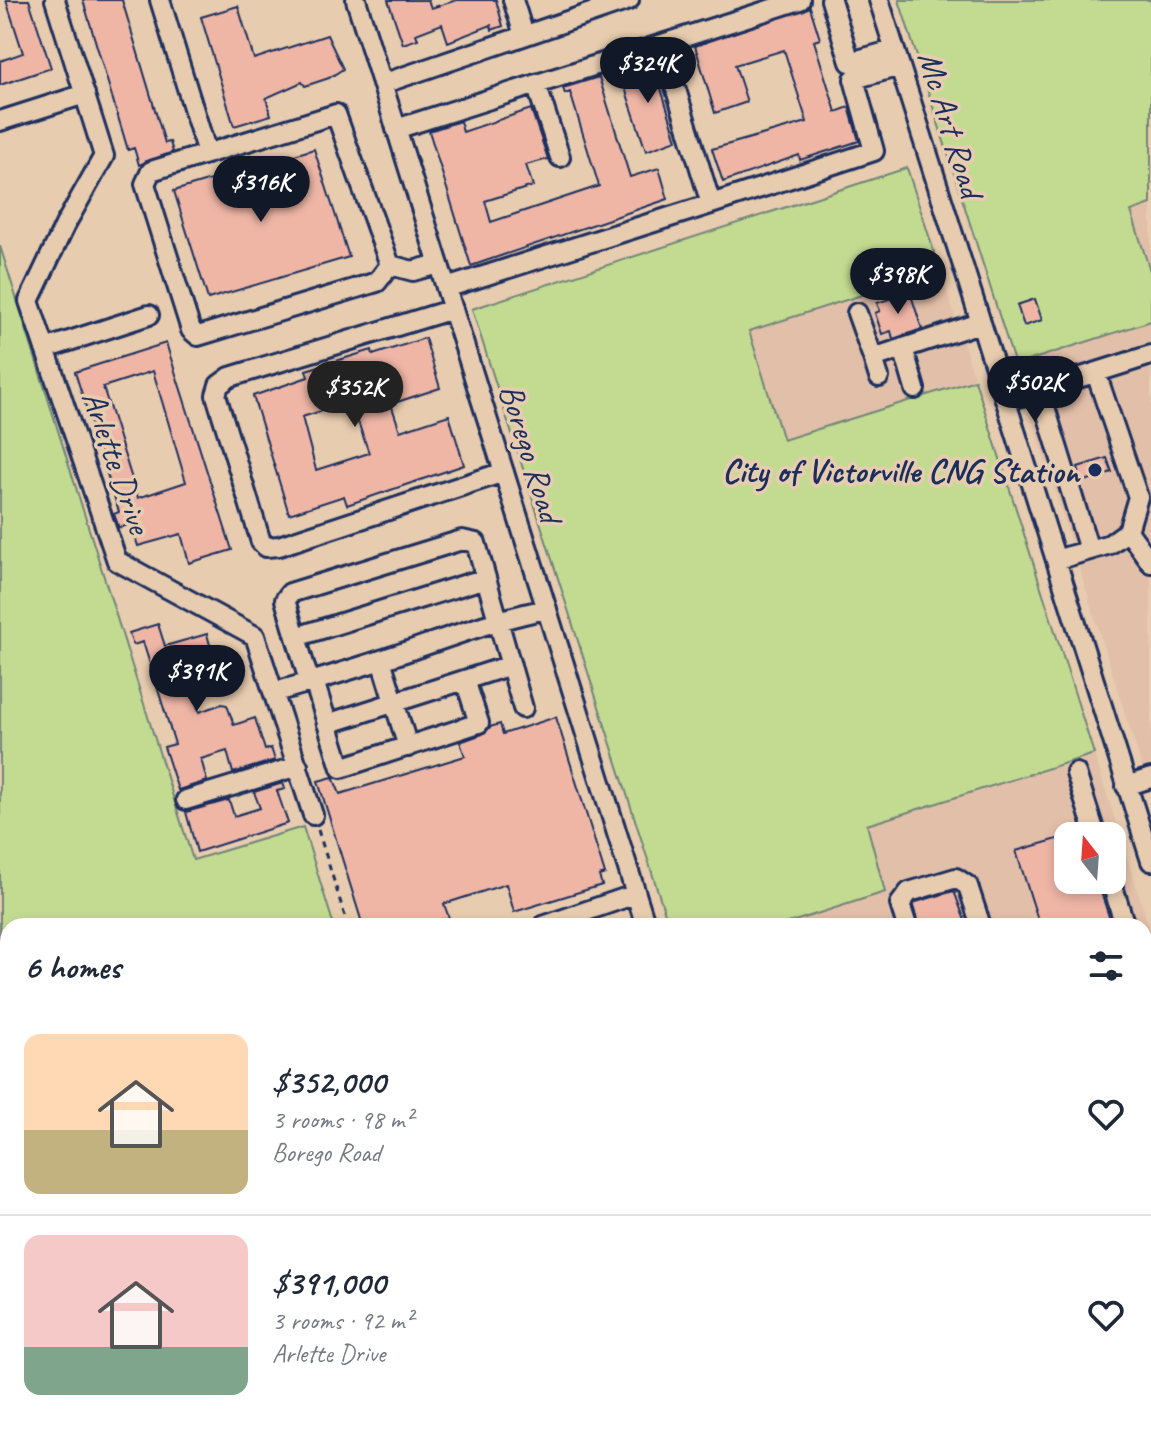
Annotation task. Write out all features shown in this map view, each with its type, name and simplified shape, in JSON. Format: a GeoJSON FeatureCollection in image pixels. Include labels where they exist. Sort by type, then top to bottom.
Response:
{"type":"FeatureCollection","features":[{"type":"Feature","properties":{"kind":"street","name":"Arlette Drive"},"geometry":{"type":"LineString","coordinates":[[55,0],[104,156],[65,225],[29,301],[117,561],[255,636],[313,815]]}},
{"type":"Feature","properties":{"kind":"street"},"geometry":{"type":"LineString","coordinates":[[160,0],[207,153]]}},
{"type":"Feature","properties":{"kind":"street","name":"Borego Road"},"geometry":{"type":"LineString","coordinates":[[356,0],[644,918]]}},
{"type":"Feature","properties":{"kind":"street"},"geometry":{"type":"LineString","coordinates":[[513,0],[524,35]]}},
{"type":"Feature","properties":{"kind":"street"},"geometry":{"type":"LineString","coordinates":[[382,84],[629,0]]}},
{"type":"Feature","properties":{"kind":"street"},"geometry":{"type":"LineString","coordinates":[[396,129],[800,0]]}},
{"type":"Feature","properties":{"kind":"street"},"geometry":{"type":"LineString","coordinates":[[831,0],[850,62],[897,58]]}},
{"type":"Feature","properties":{"kind":"street","name":"Mc Art Road"},"geometry":{"type":"LineString","coordinates":[[879,0],[1151,859]]}},
{"type":"Feature","properties":{"kind":"street"},"geometry":{"type":"LineString","coordinates":[[662,44],[711,204]]}},
{"type":"Feature","properties":{"kind":"street"},"geometry":{"type":"LineString","coordinates":[[446,288],[874,151],[854,79],[897,58]]}},
{"type":"Feature","properties":{"kind":"street"},"geometry":{"type":"LineString","coordinates":[[536,84],[560,157]]}},
{"type":"Feature","properties":{"kind":"street"},"geometry":{"type":"LineString","coordinates":[[0,121],[85,94]]}},
{"type":"Feature","properties":{"kind":"street"},"geometry":{"type":"LineString","coordinates":[[336,114],[390,265],[377,282],[198,336],[191,330],[145,184],[151,171],[336,114]]}},
{"type":"Feature","properties":{"kind":"street"},"geometry":{"type":"LineString","coordinates":[[390,265],[413,271],[438,264]]}},
{"type":"Feature","properties":{"kind":"street"},"geometry":{"type":"LineString","coordinates":[[453,309],[244,373],[219,385],[216,395],[257,527],[266,547],[279,546],[504,472]]}},
{"type":"Feature","properties":{"kind":"street"},"geometry":{"type":"LineString","coordinates":[[857,313],[879,377]]}},
{"type":"Feature","properties":{"kind":"street"},"geometry":{"type":"LineString","coordinates":[[45,349],[149,315]]}},
{"type":"Feature","properties":{"kind":"street"},"geometry":{"type":"LineString","coordinates":[[873,358],[980,323]]}},
{"type":"Feature","properties":{"kind":"street"},"geometry":{"type":"LineString","coordinates":[[903,348],[915,389]]}},
{"type":"Feature","properties":{"kind":"street"},"geometry":{"type":"LineString","coordinates":[[1006,401],[1148,356],[1151,376]]}},
{"type":"Feature","properties":{"kind":"street"},"geometry":{"type":"LineString","coordinates":[[1056,560],[1110,544],[1128,531],[1138,497],[1096,373]]}},
{"type":"Feature","properties":{"kind":"street"},"geometry":{"type":"LineString","coordinates":[[1040,391],[1089,550]]}},
{"type":"Feature","properties":{"kind":"street"},"geometry":{"type":"LineString","coordinates":[[1132,478],[1151,471]]}},
{"type":"Feature","properties":{"kind":"street"},"geometry":{"type":"LineString","coordinates":[[1128,531],[1151,563]]}},
{"type":"Feature","properties":{"kind":"street"},"geometry":{"type":"LineString","coordinates":[[465,680],[479,723],[341,768],[314,681],[307,674],[285,600],[290,593],[462,540],[476,543],[523,708]]}},
{"type":"Feature","properties":{"kind":"street"},"geometry":{"type":"LineString","coordinates":[[296,637],[486,578]]}},
{"type":"Feature","properties":{"kind":"street"},"geometry":{"type":"LineString","coordinates":[[275,692],[547,609]]}},
{"type":"Feature","properties":{"kind":"street"},"geometry":{"type":"LineString","coordinates":[[381,660],[408,747]]}},
{"type":"Feature","properties":{"kind":"street"},"geometry":{"type":"LineString","coordinates":[[327,724],[511,665]]}},
{"type":"Feature","properties":{"kind":"street"},"geometry":{"type":"LineString","coordinates":[[186,800],[298,766]]}},
{"type":"Feature","properties":{"kind":"street"},"geometry":{"type":"LineString","coordinates":[[1076,773],[1092,822]]}},
{"type":"Feature","properties":{"kind":"street"},"geometry":{"type":"LineString","coordinates":[[1126,786],[1151,778]]}},
{"type":"Feature","properties":{"kind":"street"},"geometry":{"type":"LineString","coordinates":[[904,918],[900,904],[909,892],[956,878],[968,886],[978,918]]}},
{"type":"Feature","properties":{"kind":"street"},"geometry":{"type":"LineString","coordinates":[[591,918],[636,894]]}},
{"type":"Feature","properties":{"kind":"street"},"geometry":{"type":"LineString","coordinates":[[1115,894],[1123,918]]}},
{"type":"Feature","properties":{"kind":"path"},"geometry":{"type":"LineString","coordinates":[[313,815],[345,918]]}},
{"type":"Feature","properties":{"kind":"shaded area"},"geometry":{"type":"Polygon","coordinates":[[[1151,204],[1151,274],[1131,211],[1151,204]]]}},
{"type":"Feature","properties":{"kind":"shaded area"},"geometry":{"type":"Polygon","coordinates":[[[940,270],[975,380],[783,441],[748,331],[940,270]]]}},
{"type":"Feature","properties":{"kind":"shaded area"},"geometry":{"type":"Polygon","coordinates":[[[1151,321],[1151,795],[1015,365],[1151,321]]]}},
{"type":"Feature","properties":{"kind":"shaded area"},"geometry":{"type":"Polygon","coordinates":[[[1094,754],[1116,822],[1054,822],[1054,894],[1126,894],[1126,854],[1146,918],[804,918],[885,892],[867,825],[1094,754]]]}},
{"type":"Feature","properties":{"kind":"green space"},"geometry":{"type":"Polygon","coordinates":[[[899,0],[1151,0],[1151,204],[1131,211],[1151,274],[1151,321],[1015,365],[899,0]]]}},
{"type":"Feature","properties":{"kind":"green space"},"geometry":{"type":"Polygon","coordinates":[[[907,168],[940,270],[749,331],[783,440],[975,380],[1094,754],[867,825],[885,892],[804,918],[666,918],[472,309],[907,168]]]}},
{"type":"Feature","properties":{"kind":"green space"},"geometry":{"type":"Polygon","coordinates":[[[0,246],[193,860],[303,827],[331,918],[0,918],[0,246]]]}},
{"type":"Feature","properties":{"kind":"building"},"geometry":{"type":"Polygon","coordinates":[[[6,0],[29,0],[51,68],[0,85],[0,61],[23,53],[6,0]]]}},
{"type":"Feature","properties":{"kind":"building"},"geometry":{"type":"Polygon","coordinates":[[[83,0],[122,0],[165,143],[170,142],[173,152],[139,165],[134,148],[128,150],[83,0]]]}},
{"type":"Feature","properties":{"kind":"building"},"geometry":{"type":"Polygon","coordinates":[[[388,0],[428,0],[431,8],[457,0],[496,0],[503,26],[492,30],[491,25],[448,42],[442,24],[416,34],[418,39],[403,44],[388,0]]]}},
{"type":"Feature","properties":{"kind":"building"},"geometry":{"type":"Polygon","coordinates":[[[238,6],[254,59],[327,35],[343,69],[329,78],[305,86],[302,82],[266,98],[271,115],[234,126],[201,17],[238,6]]]}},
{"type":"Feature","properties":{"kind":"building"},"geometry":{"type":"Polygon","coordinates":[[[810,7],[820,39],[814,41],[836,112],[849,107],[859,141],[800,160],[799,155],[723,182],[712,149],[807,122],[784,50],[735,65],[747,102],[715,113],[695,46],[810,7]]]}},
{"type":"Feature","properties":{"kind":"building"},"geometry":{"type":"Polygon","coordinates":[[[652,60],[677,140],[646,151],[619,70],[652,60]]]}},
{"type":"Feature","properties":{"kind":"building"},"geometry":{"type":"Polygon","coordinates":[[[599,77],[630,177],[659,168],[668,199],[471,266],[429,131],[460,121],[463,132],[531,109],[548,159],[526,165],[533,186],[485,201],[491,222],[599,186],[570,92],[565,94],[563,88],[599,77]]]}},
{"type":"Feature","properties":{"kind":"building"},"geometry":{"type":"Polygon","coordinates":[[[314,149],[349,257],[208,299],[174,191],[314,149]]]}},
{"type":"Feature","properties":{"kind":"building"},"geometry":{"type":"Polygon","coordinates":[[[910,292],[922,329],[893,339],[891,331],[882,334],[875,313],[880,311],[877,303],[910,292]]]}},
{"type":"Feature","properties":{"kind":"building"},"geometry":{"type":"Polygon","coordinates":[[[1035,299],[1042,320],[1024,326],[1017,305],[1035,299]]]}},
{"type":"Feature","properties":{"kind":"building"},"geometry":{"type":"Polygon","coordinates":[[[425,338],[440,388],[391,404],[400,431],[449,415],[464,465],[347,505],[344,496],[289,514],[253,396],[308,377],[306,370],[372,350],[373,355],[425,338]],[[351,402],[302,417],[316,470],[369,453],[351,402]]]}},
{"type":"Feature","properties":{"kind":"building"},"geometry":{"type":"Polygon","coordinates":[[[166,343],[232,550],[189,563],[181,534],[138,546],[131,524],[119,528],[114,514],[119,512],[75,372],[166,343]],[[153,371],[103,387],[138,498],[186,482],[153,371]]]}},
{"type":"Feature","properties":{"kind":"building","name":"City of Victorville CNG Station"},"geometry":{"type":"Polygon","coordinates":[[[1107,458],[1112,472],[1082,482],[1078,467],[1107,458]]]}},
{"type":"Feature","properties":{"kind":"building"},"geometry":{"type":"Polygon","coordinates":[[[158,624],[165,646],[207,634],[213,656],[184,665],[199,712],[222,704],[227,705],[234,725],[255,718],[265,750],[271,748],[275,760],[233,773],[227,751],[201,759],[207,781],[178,790],[164,747],[175,744],[143,642],[133,645],[129,633],[158,624]]]}},
{"type":"Feature","properties":{"kind":"building"},"geometry":{"type":"Polygon","coordinates":[[[556,717],[605,874],[599,876],[602,885],[514,912],[506,884],[444,904],[449,918],[361,918],[318,781],[333,777],[340,794],[465,756],[460,742],[483,734],[490,727],[500,724],[503,734],[556,717]]]}},
{"type":"Feature","properties":{"kind":"building"},"geometry":{"type":"Polygon","coordinates":[[[283,783],[285,789],[277,791],[288,823],[197,852],[186,812],[229,800],[234,816],[260,808],[254,792],[283,783]]]}},
{"type":"Feature","properties":{"kind":"building"},"geometry":{"type":"Polygon","coordinates":[[[1054,840],[1054,894],[1102,894],[1109,918],[1037,918],[1016,851],[1054,840]]]}},
{"type":"Feature","properties":{"kind":"building"},"geometry":{"type":"Polygon","coordinates":[[[954,891],[964,918],[917,918],[913,906],[916,902],[954,891]]]}},
{"type":"Feature","properties":{"kind":"place","name":"City of Victorville CNG Station"},"geometry":{"type":"Point","coordinates":[1095,470]}}]}
